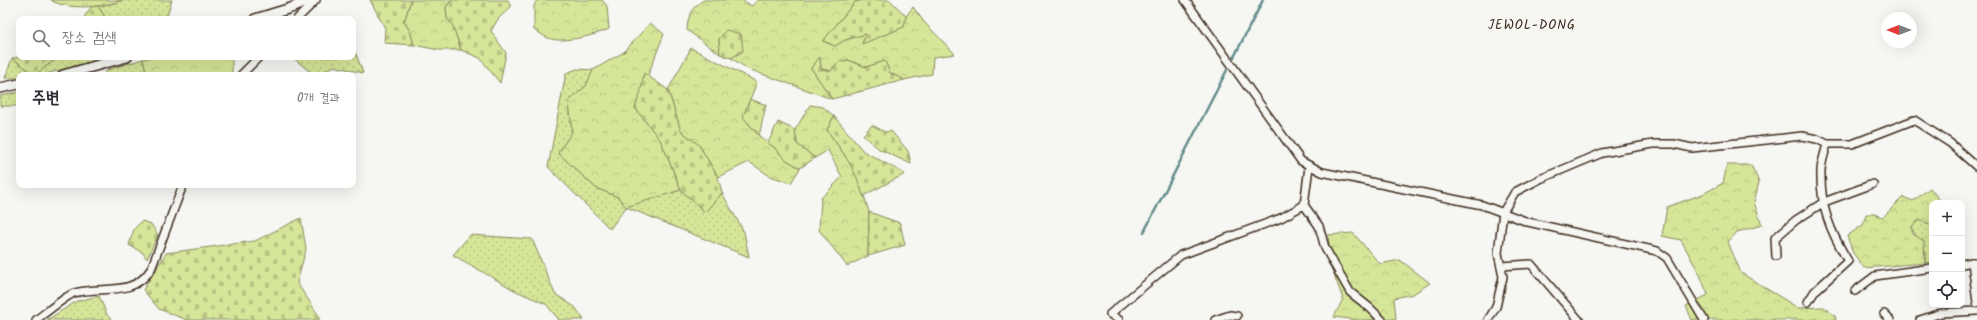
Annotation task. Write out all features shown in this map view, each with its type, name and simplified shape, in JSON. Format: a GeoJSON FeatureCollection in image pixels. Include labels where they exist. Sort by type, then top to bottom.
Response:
{"type":"FeatureCollection","features":[{"type":"Feature","properties":{"kind":"street"},"geometry":{"type":"LineString","coordinates":[[265,16],[310,0]]}},
{"type":"Feature","properties":{"kind":"street"},"geometry":{"type":"LineString","coordinates":[[300,16],[316,0]]}},
{"type":"Feature","properties":{"kind":"street"},"geometry":{"type":"LineString","coordinates":[[1185,0],[1301,161],[1309,167],[1322,172],[1482,205],[1528,222],[1657,251],[1667,258],[1704,320]]}},
{"type":"Feature","properties":{"kind":"street"},"geometry":{"type":"LineString","coordinates":[[73,72],[117,60]]}},
{"type":"Feature","properties":{"kind":"street"},"geometry":{"type":"LineString","coordinates":[[244,72],[256,60]]}},
{"type":"Feature","properties":{"kind":"street"},"geometry":{"type":"LineString","coordinates":[[0,88],[16,85]]}},
{"type":"Feature","properties":{"kind":"street"},"geometry":{"type":"LineString","coordinates":[[1488,320],[1496,307],[1503,277],[1498,253],[1503,212],[1515,192],[1540,179],[1602,153],[1653,144],[1674,144],[1692,148],[1802,136],[1817,139],[1827,144],[1852,144],[1914,120],[1950,143],[1977,167]]}},
{"type":"Feature","properties":{"kind":"street"},"geometry":{"type":"LineString","coordinates":[[1808,302],[1815,291],[1848,261],[1833,236],[1826,217],[1820,171],[1827,144]]}},
{"type":"Feature","properties":{"kind":"street"},"geometry":{"type":"LineString","coordinates":[[1309,167],[1304,205],[1319,226],[1325,248],[1350,292],[1382,320]]}},
{"type":"Feature","properties":{"kind":"street"},"geometry":{"type":"LineString","coordinates":[[1776,256],[1776,238],[1796,220],[1824,202],[1873,184]]}},
{"type":"Feature","properties":{"kind":"street"},"geometry":{"type":"LineString","coordinates":[[36,320],[73,293],[131,287],[145,279],[151,269],[182,188]]}},
{"type":"Feature","properties":{"kind":"street"},"geometry":{"type":"LineString","coordinates":[[1119,320],[1110,314],[1181,255],[1281,218],[1304,205]]}},
{"type":"Feature","properties":{"kind":"street"},"geometry":{"type":"LineString","coordinates":[[1965,264],[1975,262],[1977,303]]}},
{"type":"Feature","properties":{"kind":"street"},"geometry":{"type":"LineString","coordinates":[[1501,266],[1531,264],[1579,320]]}},
{"type":"Feature","properties":{"kind":"street"},"geometry":{"type":"LineString","coordinates":[[1855,292],[1875,276],[1929,268]]}},
{"type":"Feature","properties":{"kind":"street"},"geometry":{"type":"LineString","coordinates":[[1920,320],[1941,313],[1977,311]]}},
{"type":"Feature","properties":{"kind":"street"},"geometry":{"type":"LineString","coordinates":[[1884,314],[1890,320]]}},
{"type":"Feature","properties":{"kind":"street"},"geometry":{"type":"LineString","coordinates":[[1215,320],[1230,315],[1237,316]]}},
{"type":"Feature","properties":{"kind":"green space"},"geometry":{"type":"Polygon","coordinates":[[[51,0],[122,0],[97,6],[76,7],[66,6],[51,0]]]}},
{"type":"Feature","properties":{"kind":"green space"},"geometry":{"type":"Polygon","coordinates":[[[122,0],[172,0],[167,16],[104,16],[98,6],[115,3],[122,0]]]}},
{"type":"Feature","properties":{"kind":"green space"},"geometry":{"type":"Polygon","coordinates":[[[370,0],[411,0],[404,22],[410,31],[414,45],[384,43],[385,28],[370,0]]]}},
{"type":"Feature","properties":{"kind":"green space"},"geometry":{"type":"Polygon","coordinates":[[[411,0],[452,0],[446,7],[447,18],[453,26],[461,50],[439,50],[414,45],[410,31],[404,22],[411,0]]]}},
{"type":"Feature","properties":{"kind":"green space"},"geometry":{"type":"Polygon","coordinates":[[[452,0],[508,0],[511,7],[498,19],[491,31],[506,53],[500,83],[480,58],[461,50],[453,26],[447,18],[446,7],[452,0]]]}},
{"type":"Feature","properties":{"kind":"green space"},"geometry":{"type":"Polygon","coordinates":[[[537,0],[602,0],[607,6],[609,29],[596,34],[570,39],[554,40],[548,38],[534,30],[534,6],[537,0]]]}},
{"type":"Feature","properties":{"kind":"green space"},"geometry":{"type":"Polygon","coordinates":[[[704,0],[742,0],[752,6],[757,0],[863,0],[855,2],[823,41],[835,46],[845,40],[866,34],[863,43],[904,27],[906,16],[913,7],[924,22],[955,54],[933,57],[932,74],[904,80],[890,73],[885,61],[866,67],[848,60],[838,62],[832,71],[821,69],[820,58],[811,68],[832,99],[748,69],[731,58],[743,51],[719,39],[720,54],[687,30],[691,12],[704,0]]]}},
{"type":"Feature","properties":{"kind":"green space"},"geometry":{"type":"Polygon","coordinates":[[[863,0],[890,0],[906,16],[904,27],[862,44],[866,34],[845,40],[835,46],[823,41],[855,2],[863,0]]]}},
{"type":"Feature","properties":{"kind":"green space"},"geometry":{"type":"Polygon","coordinates":[[[98,6],[104,16],[85,16],[91,7],[98,6]]]}},
{"type":"Feature","properties":{"kind":"green space"},"geometry":{"type":"Polygon","coordinates":[[[650,23],[664,34],[635,108],[661,141],[681,190],[626,207],[618,197],[596,188],[558,153],[572,132],[569,101],[586,86],[593,70],[624,52],[650,23]]]}},
{"type":"Feature","properties":{"kind":"green space"},"geometry":{"type":"Polygon","coordinates":[[[726,30],[741,34],[743,51],[731,58],[720,54],[719,39],[726,30]]]}},
{"type":"Feature","properties":{"kind":"green space"},"geometry":{"type":"Polygon","coordinates":[[[691,48],[757,82],[743,117],[759,136],[775,148],[785,159],[800,168],[791,183],[770,176],[749,162],[718,177],[699,145],[681,131],[668,90],[691,48]]]}},
{"type":"Feature","properties":{"kind":"green space"},"geometry":{"type":"Polygon","coordinates":[[[356,54],[363,73],[334,66],[323,72],[310,72],[296,60],[356,60],[356,54]]]}},
{"type":"Feature","properties":{"kind":"green space"},"geometry":{"type":"Polygon","coordinates":[[[820,57],[821,69],[831,71],[838,62],[848,60],[866,67],[885,61],[890,73],[904,80],[832,99],[811,68],[820,57]]]}},
{"type":"Feature","properties":{"kind":"green space"},"geometry":{"type":"Polygon","coordinates":[[[12,58],[31,72],[16,72],[16,78],[5,78],[12,58]]]}},
{"type":"Feature","properties":{"kind":"green space"},"geometry":{"type":"Polygon","coordinates":[[[12,58],[16,58],[16,60],[54,60],[39,72],[31,72],[12,58]]]}},
{"type":"Feature","properties":{"kind":"green space"},"geometry":{"type":"Polygon","coordinates":[[[54,60],[98,60],[53,72],[39,72],[54,60]]]}},
{"type":"Feature","properties":{"kind":"green space"},"geometry":{"type":"Polygon","coordinates":[[[143,60],[146,72],[105,72],[107,70],[143,60]]]}},
{"type":"Feature","properties":{"kind":"green space"},"geometry":{"type":"Polygon","coordinates":[[[143,60],[232,60],[232,72],[146,72],[143,60]]]}},
{"type":"Feature","properties":{"kind":"green space"},"geometry":{"type":"Polygon","coordinates":[[[577,69],[593,70],[586,86],[569,101],[572,132],[558,153],[596,188],[618,197],[626,206],[681,190],[705,212],[722,193],[744,232],[749,257],[626,207],[610,229],[548,167],[566,73],[577,69]]]}},
{"type":"Feature","properties":{"kind":"green space"},"geometry":{"type":"Polygon","coordinates":[[[644,73],[668,90],[681,131],[699,145],[718,177],[722,193],[705,212],[681,190],[661,141],[635,108],[640,94],[644,73]]]}},
{"type":"Feature","properties":{"kind":"green space"},"geometry":{"type":"Polygon","coordinates":[[[16,93],[16,106],[0,106],[0,96],[16,93]]]}},
{"type":"Feature","properties":{"kind":"green space"},"geometry":{"type":"Polygon","coordinates":[[[750,99],[766,105],[759,136],[743,117],[750,99]]]}},
{"type":"Feature","properties":{"kind":"green space"},"geometry":{"type":"Polygon","coordinates":[[[810,105],[823,107],[834,116],[827,130],[848,160],[860,182],[869,212],[868,256],[847,266],[819,230],[821,198],[842,177],[828,150],[815,158],[797,144],[795,130],[810,105]]]}},
{"type":"Feature","properties":{"kind":"green space"},"geometry":{"type":"Polygon","coordinates":[[[834,116],[863,151],[905,174],[863,196],[853,170],[827,130],[834,116]]]}},
{"type":"Feature","properties":{"kind":"green space"},"geometry":{"type":"Polygon","coordinates":[[[778,122],[795,130],[797,144],[815,158],[800,168],[785,159],[768,143],[778,122]]]}},
{"type":"Feature","properties":{"kind":"green space"},"geometry":{"type":"Polygon","coordinates":[[[872,125],[885,132],[891,131],[908,151],[911,164],[879,149],[863,135],[872,125]]]}},
{"type":"Feature","properties":{"kind":"green space"},"geometry":{"type":"Polygon","coordinates":[[[1727,165],[1751,165],[1759,182],[1754,202],[1762,225],[1737,232],[1728,242],[1741,273],[1798,308],[1824,307],[1835,316],[1836,320],[1692,320],[1686,306],[1708,295],[1700,275],[1681,240],[1662,236],[1667,207],[1703,194],[1723,183],[1727,165]]]}},
{"type":"Feature","properties":{"kind":"green space"},"geometry":{"type":"Polygon","coordinates":[[[1930,188],[1940,200],[1929,200],[1929,224],[1919,220],[1911,227],[1913,234],[1924,241],[1925,263],[1864,268],[1853,253],[1847,236],[1863,225],[1866,214],[1874,214],[1883,217],[1903,197],[1913,201],[1930,188]]]}},
{"type":"Feature","properties":{"kind":"green space"},"geometry":{"type":"Polygon","coordinates":[[[869,212],[900,223],[905,245],[868,256],[869,212]]]}},
{"type":"Feature","properties":{"kind":"green space"},"geometry":{"type":"Polygon","coordinates":[[[301,218],[306,249],[297,283],[319,316],[319,320],[187,320],[159,309],[143,290],[166,253],[255,241],[301,218]]]}},
{"type":"Feature","properties":{"kind":"green space"},"geometry":{"type":"Polygon","coordinates":[[[1919,220],[1929,224],[1929,262],[1925,263],[1926,253],[1911,227],[1919,220]]]}},
{"type":"Feature","properties":{"kind":"green space"},"geometry":{"type":"Polygon","coordinates":[[[142,221],[151,224],[158,235],[147,259],[143,253],[129,245],[134,229],[142,221]]]}},
{"type":"Feature","properties":{"kind":"green space"},"geometry":{"type":"Polygon","coordinates":[[[1353,233],[1380,264],[1400,260],[1430,283],[1413,294],[1394,298],[1396,319],[1357,320],[1334,317],[1343,299],[1332,269],[1328,235],[1353,233]]]}},
{"type":"Feature","properties":{"kind":"green space"},"geometry":{"type":"Polygon","coordinates":[[[470,235],[532,239],[555,294],[575,307],[584,320],[559,320],[546,304],[516,291],[453,255],[470,235]]]}},
{"type":"Feature","properties":{"kind":"green space"},"geometry":{"type":"Polygon","coordinates":[[[99,296],[107,315],[112,320],[47,320],[77,301],[99,296]]]}},
{"type":"Feature","properties":{"kind":"waterway"},"geometry":{"type":"LineString","coordinates":[[1234,57],[1263,0]]}},
{"type":"Feature","properties":{"kind":"waterway"},"geometry":{"type":"LineString","coordinates":[[1144,232],[1227,70]]}},
{"type":"Feature","properties":{"kind":"district","name":"JEWOL-DONG"},"geometry":{"type":"Point","coordinates":[1532,25]}}]}
